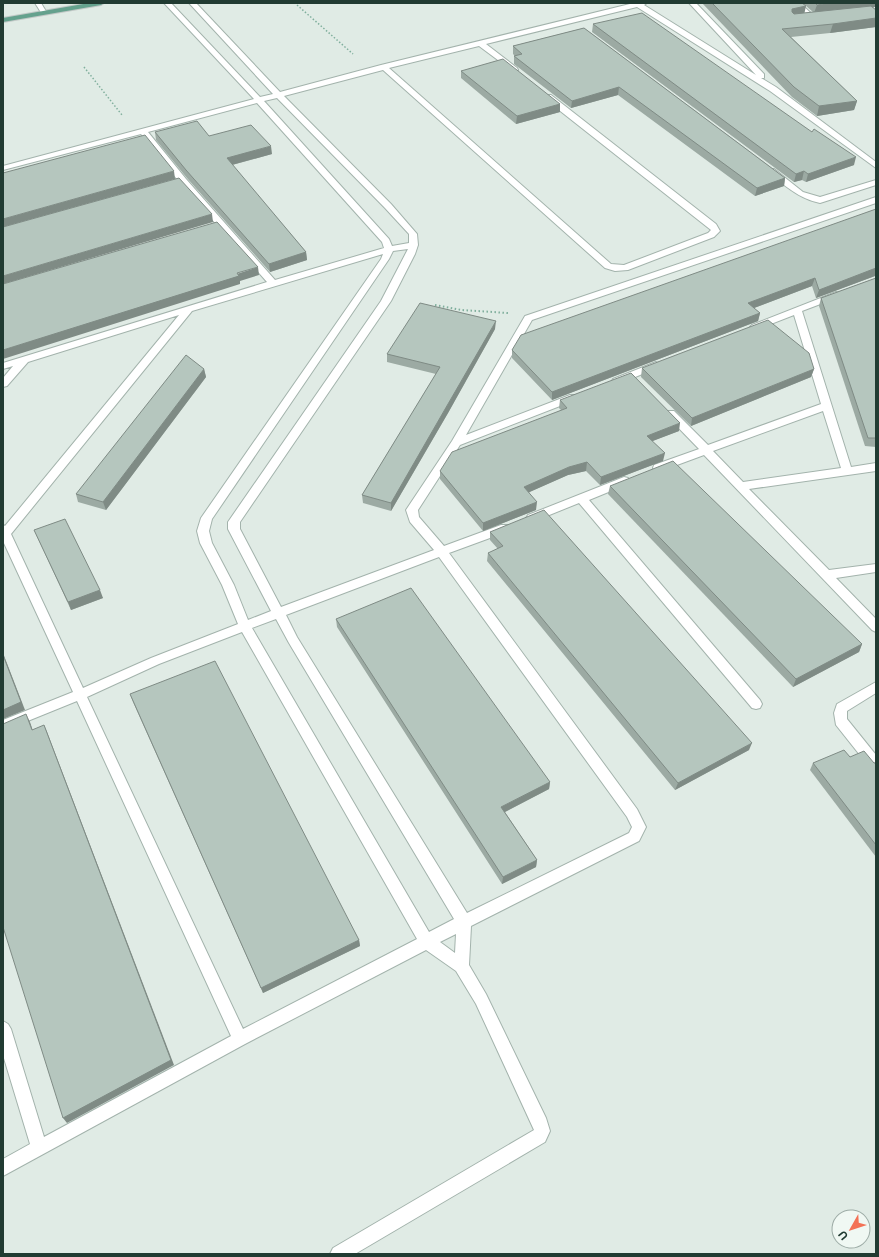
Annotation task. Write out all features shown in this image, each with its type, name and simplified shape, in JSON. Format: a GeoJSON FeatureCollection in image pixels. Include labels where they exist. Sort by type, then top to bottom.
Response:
{"type":"FeatureCollection","features":[{"type":"Feature","properties":{"kind":"main road"},"geometry":{"type":"LineString","coordinates":[[3,20],[101,3]]}},
{"type":"Feature","properties":{"kind":"street"},"geometry":{"type":"LineString","coordinates":[[38,3],[44,13]]}},
{"type":"Feature","properties":{"kind":"street"},"geometry":{"type":"LineString","coordinates":[[167,3],[259,101],[386,241],[389,249],[385,258],[207,518],[203,531],[206,543],[228,585],[245,626],[427,942],[464,973],[481,999],[540,1124],[542,1132],[539,1136],[339,1254]]}},
{"type":"Feature","properties":{"kind":"street"},"geometry":{"type":"LineString","coordinates":[[192,3],[413,234],[414,244],[411,254],[386,301],[234,522],[234,529],[278,613],[464,922],[464,973]]}},
{"type":"Feature","properties":{"kind":"street"},"geometry":{"type":"LineString","coordinates":[[692,3],[773,89]]}},
{"type":"Feature","properties":{"kind":"street"},"geometry":{"type":"LineString","coordinates":[[796,3],[815,17],[799,19]]}},
{"type":"Feature","properties":{"kind":"street"},"geometry":{"type":"LineString","coordinates":[[3,168],[384,67],[574,23],[640,4],[773,89],[876,166]]}},
{"type":"Feature","properties":{"kind":"street"},"geometry":{"type":"LineString","coordinates":[[481,44],[518,74]]}},
{"type":"Feature","properties":{"kind":"street"},"geometry":{"type":"LineString","coordinates":[[384,67],[608,266],[625,268],[711,236],[716,231],[713,226],[543,93]]}},
{"type":"Feature","properties":{"kind":"street"},"geometry":{"type":"LineString","coordinates":[[143,131],[179,182],[218,226],[273,283]]}},
{"type":"Feature","properties":{"kind":"street"},"geometry":{"type":"LineString","coordinates":[[766,167],[804,196],[815,200],[820,200],[876,182]]}},
{"type":"Feature","properties":{"kind":"street"},"geometry":{"type":"LineString","coordinates":[[3,1168],[240,1038],[464,922],[634,837],[639,827],[632,813],[442,552],[414,519],[412,510],[456,443],[528,318],[876,200]]}},
{"type":"Feature","properties":{"kind":"street"},"geometry":{"type":"LineString","coordinates":[[3,366],[273,283],[389,249],[414,244]]}},
{"type":"Feature","properties":{"kind":"street"},"geometry":{"type":"LineString","coordinates":[[747,330],[847,291]]}},
{"type":"Feature","properties":{"kind":"street"},"geometry":{"type":"LineString","coordinates":[[189,309],[4,531],[79,695],[240,1038]]}},
{"type":"Feature","properties":{"kind":"street"},"geometry":{"type":"LineString","coordinates":[[797,310],[847,471]]}},
{"type":"Feature","properties":{"kind":"street"},"geometry":{"type":"LineString","coordinates":[[3,384],[24,360]]}},
{"type":"Feature","properties":{"kind":"street"},"geometry":{"type":"LineString","coordinates":[[610,383],[635,378],[668,361]]}},
{"type":"Feature","properties":{"kind":"street"},"geometry":{"type":"LineString","coordinates":[[456,443],[580,395]]}},
{"type":"Feature","properties":{"kind":"street"},"geometry":{"type":"LineString","coordinates":[[662,405],[876,627]]}},
{"type":"Feature","properties":{"kind":"street"},"geometry":{"type":"LineString","coordinates":[[647,473],[826,406]]}},
{"type":"Feature","properties":{"kind":"street"},"geometry":{"type":"LineString","coordinates":[[741,486],[876,467]]}},
{"type":"Feature","properties":{"kind":"street"},"geometry":{"type":"LineString","coordinates":[[3,726],[156,661],[278,613],[519,523],[632,478]]}},
{"type":"Feature","properties":{"kind":"street"},"geometry":{"type":"LineString","coordinates":[[581,498],[756,704]]}},
{"type":"Feature","properties":{"kind":"street"},"geometry":{"type":"LineString","coordinates":[[827,575],[876,568]]}},
{"type":"Feature","properties":{"kind":"street"},"geometry":{"type":"LineString","coordinates":[[876,686],[841,708],[840,713],[841,721],[876,765]]}},
{"type":"Feature","properties":{"kind":"street"},"geometry":{"type":"LineString","coordinates":[[3,1029],[39,1148]]}},
{"type":"Feature","properties":{"kind":"path"},"geometry":{"type":"LineString","coordinates":[[296,5],[372,71]]}},
{"type":"Feature","properties":{"kind":"path"},"geometry":{"type":"LineString","coordinates":[[84,67],[125,119]]}},
{"type":"Feature","properties":{"kind":"path"},"geometry":{"type":"LineString","coordinates":[[435,306],[462,310],[504,312],[528,318]]}},
{"type":"Feature","properties":{"kind":"building"},"geometry":{"type":"Polygon","coordinates":[[[712,3],[802,3],[806,6],[792,9],[794,14],[871,6],[876,10],[876,18],[782,29],[857,101],[819,106],[794,87],[712,3]]]}},
{"type":"Feature","properties":{"kind":"building"},"geometry":{"type":"Polygon","coordinates":[[[815,3],[830,3],[817,5],[815,3]]]}},
{"type":"Feature","properties":{"kind":"building"},"geometry":{"type":"Polygon","coordinates":[[[642,13],[812,132],[814,129],[856,157],[808,174],[804,171],[796,174],[593,24],[642,13]]]}},
{"type":"Feature","properties":{"kind":"building"},"geometry":{"type":"Polygon","coordinates":[[[584,28],[785,178],[757,188],[619,87],[572,101],[514,56],[522,54],[513,46],[584,28]]]}},
{"type":"Feature","properties":{"kind":"building"},"geometry":{"type":"Polygon","coordinates":[[[503,59],[560,104],[517,116],[461,71],[503,59]]]}},
{"type":"Feature","properties":{"kind":"building"},"geometry":{"type":"Polygon","coordinates":[[[197,121],[209,136],[251,125],[271,146],[227,158],[306,252],[269,264],[186,170],[155,132],[197,121]]]}},
{"type":"Feature","properties":{"kind":"building"},"geometry":{"type":"Polygon","coordinates":[[[145,135],[174,171],[3,219],[3,173],[145,135]]]}},
{"type":"Feature","properties":{"kind":"building"},"geometry":{"type":"Polygon","coordinates":[[[179,178],[212,214],[3,276],[3,227],[179,178]]]}},
{"type":"Feature","properties":{"kind":"building"},"geometry":{"type":"Polygon","coordinates":[[[876,209],[876,268],[819,290],[815,278],[748,303],[760,313],[552,392],[512,350],[521,335],[876,209]]]}},
{"type":"Feature","properties":{"kind":"building"},"geometry":{"type":"Polygon","coordinates":[[[217,222],[258,267],[237,273],[239,276],[3,350],[3,284],[217,222]]]}},
{"type":"Feature","properties":{"kind":"building"},"geometry":{"type":"Polygon","coordinates":[[[876,278],[876,438],[868,438],[821,298],[876,278]]]}},
{"type":"Feature","properties":{"kind":"building"},"geometry":{"type":"Polygon","coordinates":[[[420,303],[496,321],[391,503],[362,495],[440,367],[387,354],[420,303]]]}},
{"type":"Feature","properties":{"kind":"building"},"geometry":{"type":"Polygon","coordinates":[[[768,320],[809,353],[814,369],[692,418],[642,368],[768,320]]]}},
{"type":"Feature","properties":{"kind":"building"},"geometry":{"type":"Polygon","coordinates":[[[186,355],[204,369],[103,502],[76,494],[186,355]]]}},
{"type":"Feature","properties":{"kind":"building"},"geometry":{"type":"Polygon","coordinates":[[[631,373],[680,423],[647,436],[665,453],[601,477],[587,462],[569,467],[524,487],[537,502],[483,523],[440,471],[452,452],[567,408],[560,400],[631,373]]]}},
{"type":"Feature","properties":{"kind":"building"},"geometry":{"type":"Polygon","coordinates":[[[673,461],[862,644],[796,679],[610,486],[673,461]]]}},
{"type":"Feature","properties":{"kind":"building"},"geometry":{"type":"Polygon","coordinates":[[[544,510],[752,743],[678,783],[488,553],[503,546],[490,532],[544,510]]]}},
{"type":"Feature","properties":{"kind":"building"},"geometry":{"type":"Polygon","coordinates":[[[65,519],[100,590],[68,602],[34,530],[65,519]]]}},
{"type":"Feature","properties":{"kind":"building"},"geometry":{"type":"Polygon","coordinates":[[[411,588],[550,782],[501,807],[537,860],[503,877],[336,619],[411,588]]]}},
{"type":"Feature","properties":{"kind":"building"},"geometry":{"type":"Polygon","coordinates":[[[3,655],[21,702],[3,710],[3,655]]]}},
{"type":"Feature","properties":{"kind":"building"},"geometry":{"type":"Polygon","coordinates":[[[215,661],[359,940],[261,988],[130,694],[215,661]]]}},
{"type":"Feature","properties":{"kind":"building"},"geometry":{"type":"Polygon","coordinates":[[[26,714],[32,730],[44,725],[171,1060],[63,1118],[3,927],[3,724],[26,714]]]}},
{"type":"Feature","properties":{"kind":"building"},"geometry":{"type":"Polygon","coordinates":[[[844,750],[850,757],[864,751],[874,763],[876,763],[876,845],[813,763],[844,750]]]}}]}
